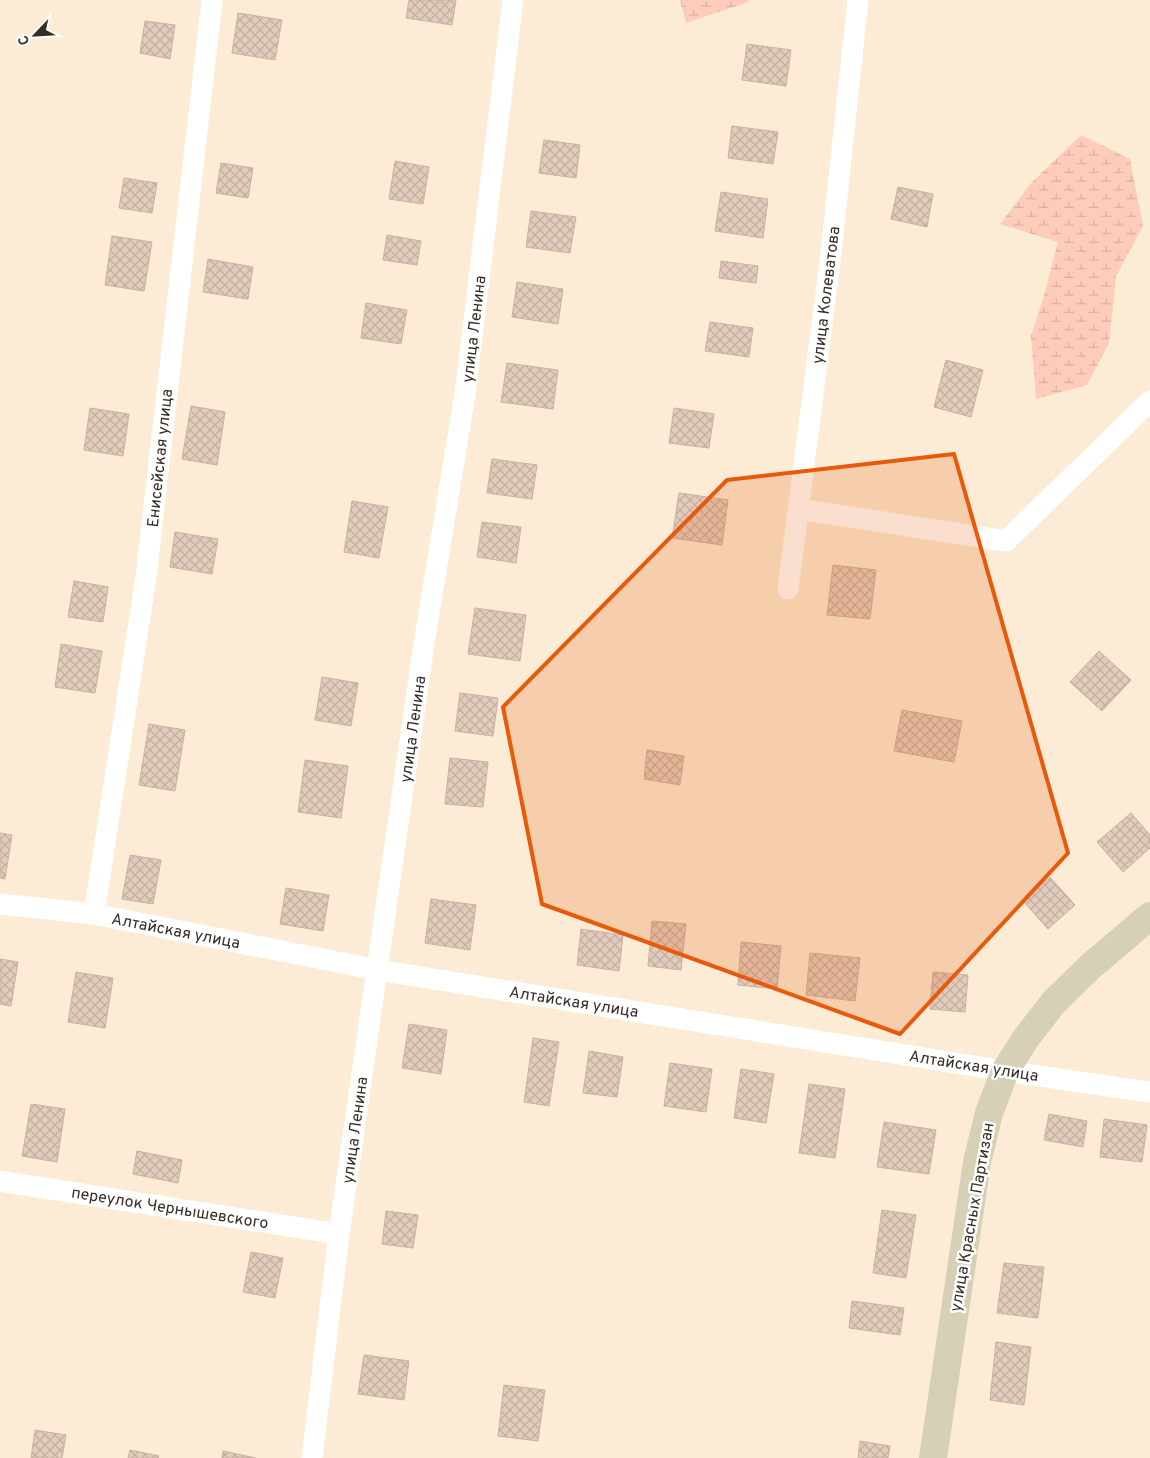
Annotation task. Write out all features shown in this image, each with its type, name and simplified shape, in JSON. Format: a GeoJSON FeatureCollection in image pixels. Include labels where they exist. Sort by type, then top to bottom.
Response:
{"type":"FeatureCollection","features":[{"type":"Feature","properties":{"kind":"main road","name":"улица Красных Партизан"},"geometry":{"type":"LineString","coordinates":[[933,1458],[977,1162],[989,1113],[1005,1071],[1026,1038],[1054,1002],[1091,966],[1150,916]]}},
{"type":"Feature","properties":{"kind":"street","name":"Енисейская улица"},"geometry":{"type":"LineString","coordinates":[[94,914],[146,577],[212,0]]}},
{"type":"Feature","properties":{"kind":"street","name":"улица Ленина"},"geometry":{"type":"LineString","coordinates":[[312,1458],[339,1234],[425,637],[465,394],[512,0]]}},
{"type":"Feature","properties":{"kind":"street","name":"улица Колеватова"},"geometry":{"type":"LineString","coordinates":[[788,589],[830,262],[858,0]]}},
{"type":"Feature","properties":{"kind":"street"},"geometry":{"type":"LineString","coordinates":[[798,510],[1006,541],[1150,401]]}},
{"type":"Feature","properties":{"kind":"street","name":"Алтайская улица"},"geometry":{"type":"LineString","coordinates":[[0,904],[94,914],[378,970],[1005,1071],[1150,1092]]}},
{"type":"Feature","properties":{"kind":"street","name":"переулок Чернышевского"},"geometry":{"type":"LineString","coordinates":[[0,1181],[339,1234]]}},
{"type":"Feature","properties":{"kind":"highlighted area"},"geometry":{"type":"Polygon","coordinates":[[[954,454],[1068,853],[900,1034],[542,904],[503,707],[727,480],[954,454]]]}},
{"type":"Feature","properties":{"kind":"green space"},"geometry":{"type":"Polygon","coordinates":[[[680,0],[750,0],[686,23],[680,0]]]}},
{"type":"Feature","properties":{"kind":"green space"},"geometry":{"type":"Polygon","coordinates":[[[1081,135],[1130,159],[1143,226],[1116,276],[1109,343],[1087,385],[1036,399],[1031,336],[1058,242],[1000,224],[1031,183],[1081,135]]]}},
{"type":"Feature","properties":{"kind":"building"},"geometry":{"type":"Polygon","coordinates":[[[409,0],[456,0],[452,25],[406,18],[409,0]]]}},
{"type":"Feature","properties":{"kind":"building"},"geometry":{"type":"Polygon","coordinates":[[[238,13],[282,20],[275,60],[232,53],[238,13]]]}},
{"type":"Feature","properties":{"kind":"building"},"geometry":{"type":"Polygon","coordinates":[[[145,21],[175,25],[170,59],[140,53],[145,21]]]}},
{"type":"Feature","properties":{"kind":"building"},"geometry":{"type":"Polygon","coordinates":[[[747,44],[791,50],[786,86],[742,80],[747,44]]]}},
{"type":"Feature","properties":{"kind":"building"},"geometry":{"type":"Polygon","coordinates":[[[732,126],[778,132],[773,164],[728,158],[732,126]]]}},
{"type":"Feature","properties":{"kind":"building"},"geometry":{"type":"Polygon","coordinates":[[[544,140],[580,145],[576,178],[539,173],[544,140]]]}},
{"type":"Feature","properties":{"kind":"building"},"geometry":{"type":"Polygon","coordinates":[[[395,161],[429,167],[423,204],[389,199],[395,161]]]}},
{"type":"Feature","properties":{"kind":"building"},"geometry":{"type":"Polygon","coordinates":[[[221,163],[253,168],[248,198],[216,193],[221,163]]]}},
{"type":"Feature","properties":{"kind":"building"},"geometry":{"type":"Polygon","coordinates":[[[124,178],[157,183],[152,213],[119,208],[124,178]]]}},
{"type":"Feature","properties":{"kind":"building"},"geometry":{"type":"Polygon","coordinates":[[[898,187],[933,194],[927,227],[891,219],[898,187]]]}},
{"type":"Feature","properties":{"kind":"building"},"geometry":{"type":"Polygon","coordinates":[[[721,192],[768,199],[763,238],[715,231],[721,192]]]}},
{"type":"Feature","properties":{"kind":"building"},"geometry":{"type":"Polygon","coordinates":[[[531,211],[576,217],[570,253],[526,247],[531,211]]]}},
{"type":"Feature","properties":{"kind":"building"},"geometry":{"type":"Polygon","coordinates":[[[387,235],[421,241],[417,265],[383,260],[387,235]]]}},
{"type":"Feature","properties":{"kind":"building"},"geometry":{"type":"Polygon","coordinates":[[[112,236],[152,242],[144,291],[105,285],[112,236]]]}},
{"type":"Feature","properties":{"kind":"building"},"geometry":{"type":"Polygon","coordinates":[[[208,259],[253,267],[248,299],[203,292],[208,259]]]}},
{"type":"Feature","properties":{"kind":"building"},"geometry":{"type":"Polygon","coordinates":[[[721,261],[758,266],[756,283],[719,278],[721,261]]]}},
{"type":"Feature","properties":{"kind":"building"},"geometry":{"type":"Polygon","coordinates":[[[517,282],[563,289],[558,324],[512,317],[517,282]]]}},
{"type":"Feature","properties":{"kind":"building"},"geometry":{"type":"Polygon","coordinates":[[[366,303],[407,310],[401,344],[361,338],[366,303]]]}},
{"type":"Feature","properties":{"kind":"building"},"geometry":{"type":"Polygon","coordinates":[[[710,322],[753,328],[749,357],[705,351],[710,322]]]}},
{"type":"Feature","properties":{"kind":"building"},"geometry":{"type":"Polygon","coordinates":[[[946,360],[983,370],[971,417],[934,407],[946,360]]]}},
{"type":"Feature","properties":{"kind":"building"},"geometry":{"type":"Polygon","coordinates":[[[507,363],[558,370],[553,409],[501,402],[507,363]]]}},
{"type":"Feature","properties":{"kind":"building"},"geometry":{"type":"Polygon","coordinates":[[[191,406],[225,412],[217,465],[182,459],[191,406]]]}},
{"type":"Feature","properties":{"kind":"building"},"geometry":{"type":"Polygon","coordinates":[[[90,408],[129,414],[123,456],[84,450],[90,408]]]}},
{"type":"Feature","properties":{"kind":"building"},"geometry":{"type":"Polygon","coordinates":[[[674,408],[714,414],[709,448],[669,443],[674,408]]]}},
{"type":"Feature","properties":{"kind":"building"},"geometry":{"type":"Polygon","coordinates":[[[492,459],[537,465],[532,499],[487,493],[492,459]]]}},
{"type":"Feature","properties":{"kind":"building"},"geometry":{"type":"Polygon","coordinates":[[[679,493],[728,500],[722,545],[672,538],[679,493]]]}},
{"type":"Feature","properties":{"kind":"building"},"geometry":{"type":"Polygon","coordinates":[[[352,501],[388,507],[379,558],[344,552],[352,501]]]}},
{"type":"Feature","properties":{"kind":"building"},"geometry":{"type":"Polygon","coordinates":[[[482,522],[521,527],[516,563],[477,557],[482,522]]]}},
{"type":"Feature","properties":{"kind":"building"},"geometry":{"type":"Polygon","coordinates":[[[175,532],[218,539],[212,574],[170,567],[175,532]]]}},
{"type":"Feature","properties":{"kind":"building"},"geometry":{"type":"Polygon","coordinates":[[[833,565],[876,570],[870,619],[827,615],[833,565]]]}},
{"type":"Feature","properties":{"kind":"building"},"geometry":{"type":"Polygon","coordinates":[[[74,581],[108,587],[103,622],[68,617],[74,581]]]}},
{"type":"Feature","properties":{"kind":"building"},"geometry":{"type":"Polygon","coordinates":[[[475,608],[526,615],[520,661],[468,654],[475,608]]]}},
{"type":"Feature","properties":{"kind":"building"},"geometry":{"type":"Polygon","coordinates":[[[61,644],[102,651],[95,693],[55,687],[61,644]]]}},
{"type":"Feature","properties":{"kind":"building"},"geometry":{"type":"Polygon","coordinates":[[[1099,651],[1131,680],[1102,711],[1070,682],[1099,651]]]}},
{"type":"Feature","properties":{"kind":"building"},"geometry":{"type":"Polygon","coordinates":[[[322,677],[358,683],[351,726],[315,720],[322,677]]]}},
{"type":"Feature","properties":{"kind":"building"},"geometry":{"type":"Polygon","coordinates":[[[460,693],[498,698],[493,736],[455,731],[460,693]]]}},
{"type":"Feature","properties":{"kind":"building"},"geometry":{"type":"Polygon","coordinates":[[[902,710],[962,721],[954,762],[894,751],[902,710]]]}},
{"type":"Feature","properties":{"kind":"building"},"geometry":{"type":"Polygon","coordinates":[[[149,724],[185,730],[175,791],[139,785],[149,724]]]}},
{"type":"Feature","properties":{"kind":"building"},"geometry":{"type":"Polygon","coordinates":[[[647,750],[684,756],[680,785],[644,779],[647,750]]]}},
{"type":"Feature","properties":{"kind":"building"},"geometry":{"type":"Polygon","coordinates":[[[450,758],[488,762],[483,807],[445,804],[450,758]]]}},
{"type":"Feature","properties":{"kind":"building"},"geometry":{"type":"Polygon","coordinates":[[[305,760],[348,766],[341,818],[298,812],[305,760]]]}},
{"type":"Feature","properties":{"kind":"building"},"geometry":{"type":"Polygon","coordinates":[[[1131,813],[1150,835],[1150,848],[1123,872],[1097,842],[1131,813]]]}},
{"type":"Feature","properties":{"kind":"building"},"geometry":{"type":"Polygon","coordinates":[[[0,833],[12,835],[5,879],[0,878],[0,833]]]}},
{"type":"Feature","properties":{"kind":"building"},"geometry":{"type":"Polygon","coordinates":[[[130,855],[161,860],[153,904],[122,899],[130,855]]]}},
{"type":"Feature","properties":{"kind":"building"},"geometry":{"type":"Polygon","coordinates":[[[1050,877],[1075,905],[1048,929],[1023,901],[1050,877]]]}},
{"type":"Feature","properties":{"kind":"building"},"geometry":{"type":"Polygon","coordinates":[[[286,888],[329,895],[323,931],[280,924],[286,888]]]}},
{"type":"Feature","properties":{"kind":"building"},"geometry":{"type":"Polygon","coordinates":[[[431,899],[476,905],[470,950],[425,943],[431,899]]]}},
{"type":"Feature","properties":{"kind":"building"},"geometry":{"type":"Polygon","coordinates":[[[652,921],[686,924],[681,970],[648,966],[652,921]]]}},
{"type":"Feature","properties":{"kind":"building"},"geometry":{"type":"Polygon","coordinates":[[[581,929],[623,935],[619,971],[577,965],[581,929]]]}},
{"type":"Feature","properties":{"kind":"building"},"geometry":{"type":"Polygon","coordinates":[[[741,942],[781,946],[777,989],[738,985],[741,942]]]}},
{"type":"Feature","properties":{"kind":"building"},"geometry":{"type":"Polygon","coordinates":[[[810,953],[860,958],[855,1001],[806,995],[810,953]]]}},
{"type":"Feature","properties":{"kind":"building"},"geometry":{"type":"Polygon","coordinates":[[[0,959],[18,962],[11,1006],[0,1004],[0,959]]]}},
{"type":"Feature","properties":{"kind":"building"},"geometry":{"type":"Polygon","coordinates":[[[76,972],[113,978],[105,1028],[68,1022],[76,972]]]}},
{"type":"Feature","properties":{"kind":"building"},"geometry":{"type":"Polygon","coordinates":[[[933,972],[968,975],[965,1012],[930,1009],[933,972]]]}},
{"type":"Feature","properties":{"kind":"building"},"geometry":{"type":"Polygon","coordinates":[[[409,1024],[447,1030],[441,1074],[402,1068],[409,1024]]]}},
{"type":"Feature","properties":{"kind":"building"},"geometry":{"type":"Polygon","coordinates":[[[533,1038],[559,1042],[549,1106],[524,1102],[533,1038]]]}},
{"type":"Feature","properties":{"kind":"building"},"geometry":{"type":"Polygon","coordinates":[[[589,1051],[623,1057],[617,1097],[583,1093],[589,1051]]]}},
{"type":"Feature","properties":{"kind":"building"},"geometry":{"type":"Polygon","coordinates":[[[670,1063],[712,1069],[706,1112],[664,1106],[670,1063]]]}},
{"type":"Feature","properties":{"kind":"building"},"geometry":{"type":"Polygon","coordinates":[[[741,1069],[774,1074],[766,1123],[734,1118],[741,1069]]]}},
{"type":"Feature","properties":{"kind":"building"},"geometry":{"type":"Polygon","coordinates":[[[809,1084],[845,1089],[835,1158],[799,1153],[809,1084]]]}},
{"type":"Feature","properties":{"kind":"building"},"geometry":{"type":"Polygon","coordinates":[[[31,1104],[65,1109],[57,1162],[22,1156],[31,1104]]]}},
{"type":"Feature","properties":{"kind":"building"},"geometry":{"type":"Polygon","coordinates":[[[1049,1114],[1087,1121],[1083,1147],[1044,1140],[1049,1114]]]}},
{"type":"Feature","properties":{"kind":"building"},"geometry":{"type":"Polygon","coordinates":[[[1104,1119],[1147,1125],[1142,1162],[1100,1157],[1104,1119]]]}},
{"type":"Feature","properties":{"kind":"building"},"geometry":{"type":"Polygon","coordinates":[[[884,1122],[936,1130],[929,1174],[877,1167],[884,1122]]]}},
{"type":"Feature","properties":{"kind":"building"},"geometry":{"type":"Polygon","coordinates":[[[137,1151],[182,1160],[178,1183],[133,1174],[137,1151]]]}},
{"type":"Feature","properties":{"kind":"building"},"geometry":{"type":"Polygon","coordinates":[[[882,1210],[916,1215],[906,1278],[873,1273],[882,1210]]]}},
{"type":"Feature","properties":{"kind":"building"},"geometry":{"type":"Polygon","coordinates":[[[386,1211],[418,1215],[413,1248],[382,1244],[386,1211]]]}},
{"type":"Feature","properties":{"kind":"building"},"geometry":{"type":"Polygon","coordinates":[[[251,1252],[283,1258],[275,1298],[243,1292],[251,1252]]]}},
{"type":"Feature","properties":{"kind":"building"},"geometry":{"type":"Polygon","coordinates":[[[1004,1263],[1044,1267],[1038,1318],[997,1313],[1004,1263]]]}},
{"type":"Feature","properties":{"kind":"building"},"geometry":{"type":"Polygon","coordinates":[[[852,1301],[904,1308],[900,1335],[849,1328],[852,1301]]]}},
{"type":"Feature","properties":{"kind":"building"},"geometry":{"type":"Polygon","coordinates":[[[996,1342],[1031,1347],[1024,1405],[990,1400],[996,1342]]]}},
{"type":"Feature","properties":{"kind":"building"},"geometry":{"type":"Polygon","coordinates":[[[364,1355],[409,1361],[404,1400],[358,1394],[364,1355]]]}},
{"type":"Feature","properties":{"kind":"building"},"geometry":{"type":"Polygon","coordinates":[[[504,1385],[545,1390],[538,1441],[498,1436],[504,1385]]]}},
{"type":"Feature","properties":{"kind":"building"},"geometry":{"type":"Polygon","coordinates":[[[35,1430],[66,1435],[62,1458],[31,1458],[35,1430]]]}},
{"type":"Feature","properties":{"kind":"building"},"geometry":{"type":"Polygon","coordinates":[[[860,1441],[890,1446],[888,1458],[858,1458],[860,1441]]]}},
{"type":"Feature","properties":{"kind":"building"},"geometry":{"type":"Polygon","coordinates":[[[130,1450],[159,1456],[158,1458],[128,1458],[130,1450]]]}},
{"type":"Feature","properties":{"kind":"building"},"geometry":{"type":"Polygon","coordinates":[[[223,1451],[256,1458],[222,1458],[223,1451]]]}}]}
